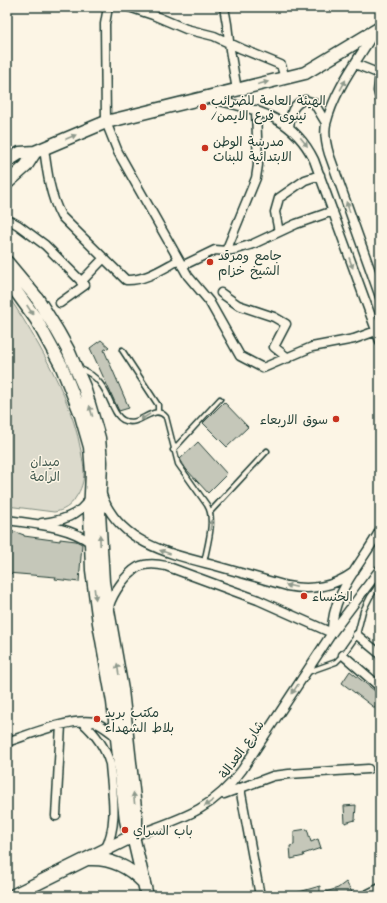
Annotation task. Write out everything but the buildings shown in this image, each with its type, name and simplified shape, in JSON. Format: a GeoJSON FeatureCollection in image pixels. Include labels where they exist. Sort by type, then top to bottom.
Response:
{"type":"FeatureCollection","features":[{"type":"Feature","properties":{"kind":"main road"},"geometry":{"type":"LineString","coordinates":[[8,159],[20,153],[40,150],[106,122],[305,73],[377,30]]}},
{"type":"Feature","properties":{"kind":"main road"},"geometry":{"type":"LineString","coordinates":[[7,183],[26,166],[40,150]]}},
{"type":"Feature","properties":{"kind":"main road"},"geometry":{"type":"LineString","coordinates":[[7,262],[24,282],[48,315],[61,338],[76,368],[90,406],[99,438],[101,462],[99,512],[103,582],[126,725],[136,817],[136,827],[133,836],[87,859],[31,891],[12,896]]}},
{"type":"Feature","properties":{"kind":"main road"},"geometry":{"type":"LineString","coordinates":[[7,279],[26,304],[42,329],[61,365],[74,395],[90,447],[92,473],[90,513],[95,597],[110,682],[126,820],[128,829],[133,836],[147,896]]}},
{"type":"Feature","properties":{"kind":"main road"},"geometry":{"type":"LineString","coordinates":[[87,859],[103,859],[118,864],[132,871],[143,882]]}},
{"type":"Feature","properties":{"kind":"street"},"geometry":{"type":"LineString","coordinates":[[108,7],[105,24],[106,122],[118,152],[188,276],[209,301],[240,356],[263,368],[312,347],[354,339],[376,331]]}},
{"type":"Feature","properties":{"kind":"street"},"geometry":{"type":"LineString","coordinates":[[129,7],[153,15],[186,30],[214,36],[282,65],[285,78]]}},
{"type":"Feature","properties":{"kind":"street"},"geometry":{"type":"LineString","coordinates":[[224,7],[237,90]]}},
{"type":"Feature","properties":{"kind":"street"},"geometry":{"type":"LineString","coordinates":[[377,30],[355,64],[339,93],[326,124],[326,139],[329,154],[380,297]]}},
{"type":"Feature","properties":{"kind":"street"},"geometry":{"type":"LineString","coordinates":[[355,64],[380,73],[378,91],[380,99]]}},
{"type":"Feature","properties":{"kind":"street"},"geometry":{"type":"LineString","coordinates":[[207,98],[256,110],[269,115],[289,127],[307,146],[320,175],[380,341]]}},
{"type":"Feature","properties":{"kind":"street"},"geometry":{"type":"LineString","coordinates":[[289,127],[293,108],[296,104],[305,100],[314,103],[326,124]]}},
{"type":"Feature","properties":{"kind":"street"},"geometry":{"type":"LineString","coordinates":[[226,250],[256,178],[258,165],[256,110]]}},
{"type":"Feature","properties":{"kind":"street"},"geometry":{"type":"LineString","coordinates":[[40,150],[55,206],[61,216],[126,280],[134,281],[146,277],[215,250],[236,249],[253,244],[296,224],[333,211]]}},
{"type":"Feature","properties":{"kind":"street"},"geometry":{"type":"LineString","coordinates":[[278,232],[275,212],[278,198],[305,180],[320,175]]}},
{"type":"Feature","properties":{"kind":"street"},"geometry":{"type":"LineString","coordinates":[[7,219],[18,225],[45,245],[85,286],[60,303]]}},
{"type":"Feature","properties":{"kind":"street"},"geometry":{"type":"LineString","coordinates":[[82,282],[104,258]]}},
{"type":"Feature","properties":{"kind":"street"},"geometry":{"type":"LineString","coordinates":[[221,293],[238,305],[274,317],[286,324],[274,346],[288,358]]}},
{"type":"Feature","properties":{"kind":"street"},"geometry":{"type":"LineString","coordinates":[[101,486],[102,496],[112,514],[138,539],[159,550],[287,586],[304,589],[331,585],[354,572]]}},
{"type":"Feature","properties":{"kind":"street"},"geometry":{"type":"LineString","coordinates":[[30,523],[53,522],[72,515],[86,505],[91,496]]}},
{"type":"Feature","properties":{"kind":"street"},"geometry":{"type":"LineString","coordinates":[[7,520],[30,523],[76,534],[91,543]]}},
{"type":"Feature","properties":{"kind":"street"},"geometry":{"type":"LineString","coordinates":[[108,617],[108,608],[111,599],[123,582],[138,567],[157,564],[238,592],[332,633],[332,618],[336,604],[380,530]]}},
{"type":"Feature","properties":{"kind":"street","name":"شارع العدالة"},"geometry":{"type":"LineString","coordinates":[[133,836],[193,813],[220,795],[242,770],[332,633],[380,569]]}},
{"type":"Feature","properties":{"kind":"street"},"geometry":{"type":"LineString","coordinates":[[357,635],[380,654]]}},
{"type":"Feature","properties":{"kind":"street"},"geometry":{"type":"LineString","coordinates":[[343,655],[380,687]]}},
{"type":"Feature","properties":{"kind":"street"},"geometry":{"type":"LineString","coordinates":[[82,722],[100,740],[110,764],[114,824],[111,838],[105,850]]}},
{"type":"Feature","properties":{"kind":"street"},"geometry":{"type":"LineString","coordinates":[[7,742],[61,725],[82,722],[98,724],[117,737]]}},
{"type":"Feature","properties":{"kind":"street"},"geometry":{"type":"LineString","coordinates":[[56,816],[61,725]]}},
{"type":"Feature","properties":{"kind":"street"},"geometry":{"type":"LineString","coordinates":[[220,795],[273,776],[368,769]]}},
{"type":"Feature","properties":{"kind":"street"},"geometry":{"type":"LineString","coordinates":[[240,788],[260,896]]}},
{"type":"Feature","properties":{"kind":"street"},"geometry":{"type":"LineString","coordinates":[[364,896],[380,888]]}},
{"type":"Feature","properties":{"kind":"lane"},"geometry":{"type":"LineString","coordinates":[[122,350],[157,403],[159,408],[158,412]]}},
{"type":"Feature","properties":{"kind":"lane"},"geometry":{"type":"LineString","coordinates":[[76,368],[89,373],[99,381],[117,414],[124,420],[138,422],[153,413],[158,412],[164,415],[167,420],[173,450],[181,471],[211,511],[212,520],[204,563]]}},
{"type":"Feature","properties":{"kind":"lane"},"geometry":{"type":"LineString","coordinates":[[173,450],[220,399]]}},
{"type":"Feature","properties":{"kind":"lane"},"geometry":{"type":"LineString","coordinates":[[211,511],[267,451]]}},
{"type":"Feature","properties":{"kind":"lane"},"geometry":{"type":"LineString","coordinates":[[306,673],[336,662],[343,655],[357,635],[363,611],[370,597],[380,583]]}},
{"type":"Feature","properties":{"kind":"green space","name":"ميدان الرامة"},"geometry":{"type":"Polygon","coordinates":[[[7,295],[27,325],[52,370],[64,396],[78,437],[84,467],[83,482],[72,503],[64,509],[54,512],[7,506],[7,295]]]}},
{"type":"Feature","properties":{"kind":"place","name":"الهيئة العامة للضرائب /نينوى فرع الايمن"},"geometry":{"type":"Point","coordinates":[203,107]}},
{"type":"Feature","properties":{"kind":"place","name":"مدرسة الوطن الابتدائية للبنات"},"geometry":{"type":"Point","coordinates":[205,148]}},
{"type":"Feature","properties":{"kind":"place","name":"جامع ومرقد الشيخ خزام"},"geometry":{"type":"Point","coordinates":[210,262]}},
{"type":"Feature","properties":{"kind":"place","name":"سوق الاربعاء"},"geometry":{"type":"Point","coordinates":[336,419]}},
{"type":"Feature","properties":{"kind":"place","name":"الخنساء"},"geometry":{"type":"Point","coordinates":[304,596]}},
{"type":"Feature","properties":{"kind":"place","name":"مكتب بريد بلاط الشهداء"},"geometry":{"type":"Point","coordinates":[97,719]}},
{"type":"Feature","properties":{"kind":"place","name":"باب السراي"},"geometry":{"type":"Point","coordinates":[125,830]}}]}
